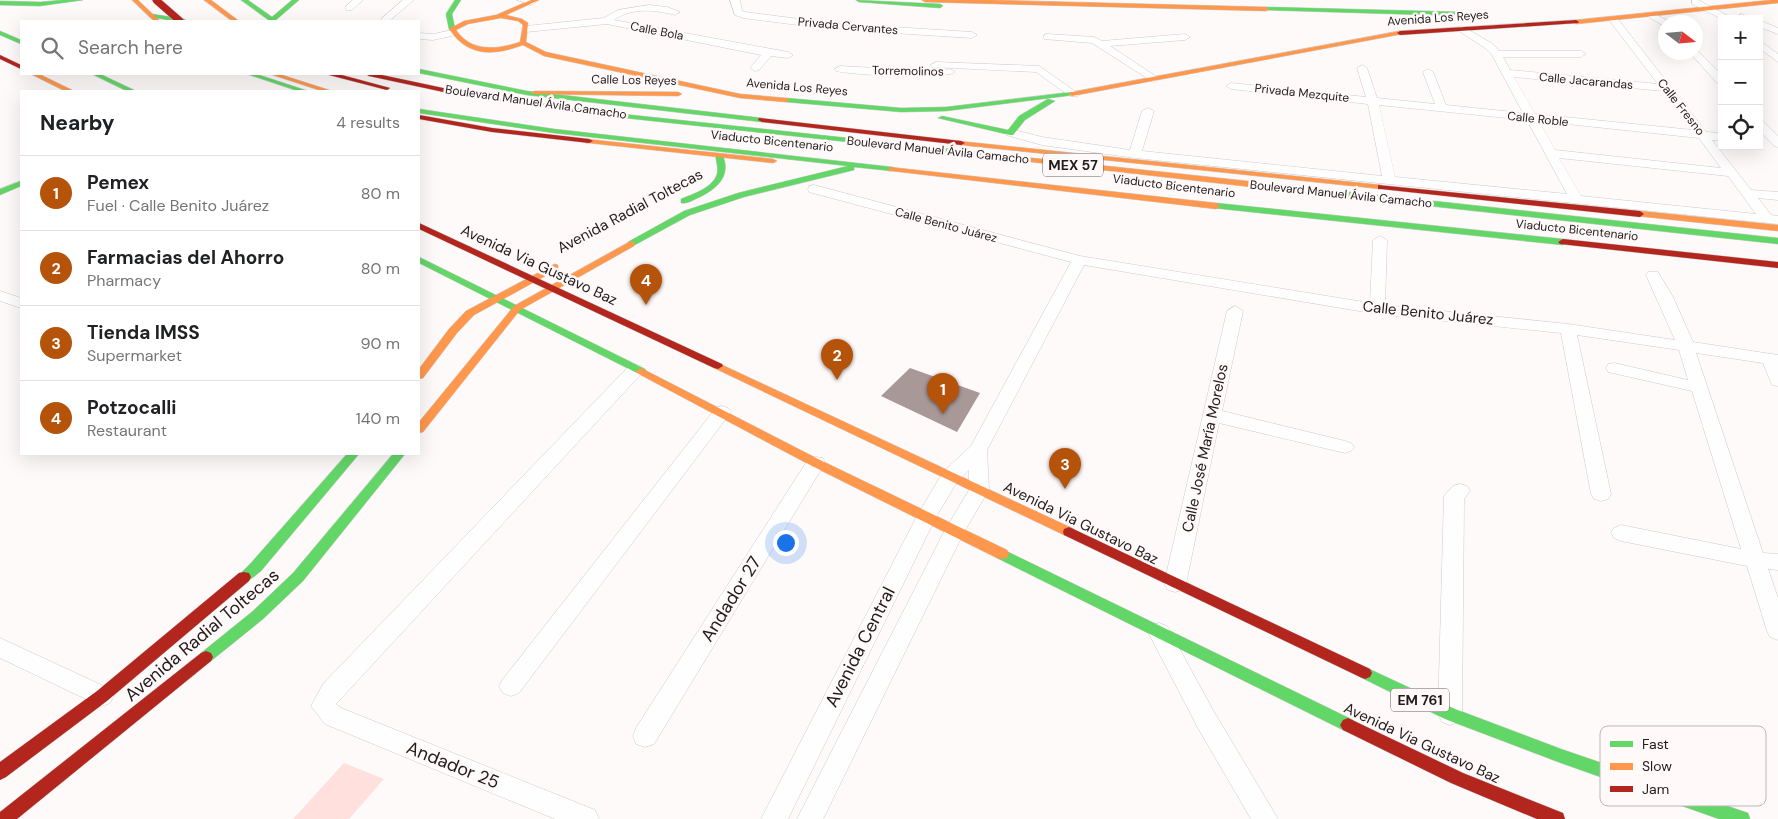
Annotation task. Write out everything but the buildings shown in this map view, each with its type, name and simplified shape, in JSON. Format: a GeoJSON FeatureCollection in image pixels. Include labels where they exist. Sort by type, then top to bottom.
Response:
{"type":"FeatureCollection","features":[{"type":"Feature","properties":{"kind":"main road"},"geometry":{"type":"LineString","coordinates":[[0,3],[25,4],[80,0]]}},
{"type":"Feature","properties":{"kind":"main road"},"geometry":{"type":"LineString","coordinates":[[135,0],[154,19],[168,20]]}},
{"type":"Feature","properties":{"kind":"main road"},"geometry":{"type":"LineString","coordinates":[[156,0],[181,20]]}},
{"type":"Feature","properties":{"kind":"main road"},"geometry":{"type":"LineString","coordinates":[[206,0],[235,20]]}},
{"type":"Feature","properties":{"kind":"main road"},"geometry":{"type":"LineString","coordinates":[[244,0],[273,20],[280,11],[296,0]]}},
{"type":"Feature","properties":{"kind":"main road"},"geometry":{"type":"LineString","coordinates":[[458,0],[447,14],[447,20],[452,31],[469,46],[619,80],[626,83],[631,93]]}},
{"type":"Feature","properties":{"kind":"main road"},"geometry":{"type":"LineString","coordinates":[[859,0],[966,7],[1343,17],[1476,14]]}},
{"type":"Feature","properties":{"kind":"main road"},"geometry":{"type":"LineString","coordinates":[[925,0],[1343,17]]}},
{"type":"Feature","properties":{"kind":"main road"},"geometry":{"type":"LineString","coordinates":[[1673,0],[1695,2],[1730,0]]}},
{"type":"Feature","properties":{"kind":"main road"},"geometry":{"type":"LineString","coordinates":[[452,31],[464,22],[479,18],[502,16],[534,1]]}},
{"type":"Feature","properties":{"kind":"main road"},"geometry":{"type":"LineString","coordinates":[[491,51],[508,49],[523,43],[523,24],[534,1]]}},
{"type":"Feature","properties":{"kind":"main road","name":"Avenida Los Reyes"},"geometry":{"type":"LineString","coordinates":[[523,43],[535,51],[544,54],[740,96],[900,110],[953,109],[1074,94],[1376,37],[1413,32],[1614,20],[1778,1]]}},
{"type":"Feature","properties":{"kind":"main road"},"geometry":{"type":"LineString","coordinates":[[469,8],[468,11],[479,18]]}},
{"type":"Feature","properties":{"kind":"main road"},"geometry":{"type":"LineString","coordinates":[[1504,15],[1569,16],[1588,14],[1597,9]]}},
{"type":"Feature","properties":{"kind":"main road"},"geometry":{"type":"LineString","coordinates":[[502,16],[523,24]]}},
{"type":"Feature","properties":{"kind":"main road"},"geometry":{"type":"LineString","coordinates":[[1360,30],[1376,37]]}},
{"type":"Feature","properties":{"kind":"main road"},"geometry":{"type":"LineString","coordinates":[[0,33],[20,42]]}},
{"type":"Feature","properties":{"kind":"main road"},"geometry":{"type":"LineString","coordinates":[[0,57],[20,67]]}},
{"type":"Feature","properties":{"kind":"main road","name":"Boulevard Manuel Ávila Camacho"},"geometry":{"type":"LineString","coordinates":[[420,72],[527,93],[896,136],[1778,228]]}},
{"type":"Feature","properties":{"kind":"main road"},"geometry":{"type":"LineString","coordinates":[[41,75],[68,90]]}},
{"type":"Feature","properties":{"kind":"main road"},"geometry":{"type":"LineString","coordinates":[[97,75],[130,90]]}},
{"type":"Feature","properties":{"kind":"main road"},"geometry":{"type":"LineString","coordinates":[[253,75],[300,90]]}},
{"type":"Feature","properties":{"kind":"main road"},"geometry":{"type":"LineString","coordinates":[[276,75],[325,90]]}},
{"type":"Feature","properties":{"kind":"main road"},"geometry":{"type":"LineString","coordinates":[[335,75],[397,90]]}},
{"type":"Feature","properties":{"kind":"main road","name":"Boulevard Manuel Ávila Camacho"},"geometry":{"type":"LineString","coordinates":[[374,75],[462,94],[581,111],[1778,242]]}},
{"type":"Feature","properties":{"kind":"main road","name":"Calle Los Reyes"},"geometry":{"type":"LineString","coordinates":[[527,93],[740,96]]}},
{"type":"Feature","properties":{"kind":"main road","name":"Avenida Los Reyes"},"geometry":{"type":"LineString","coordinates":[[1010,133],[1022,118],[1048,102],[1074,94]]}},
{"type":"Feature","properties":{"kind":"main road","name":"Boulevard Manuel Ávila Camacho"},"geometry":{"type":"LineString","coordinates":[[420,95],[535,114],[1256,196],[1778,251]]}},
{"type":"Feature","properties":{"kind":"main road"},"geometry":{"type":"LineString","coordinates":[[1000,103],[1000,108],[1004,111],[1022,118]]}},
{"type":"Feature","properties":{"kind":"main road","name":"Boulevard Manuel Ávila Camacho"},"geometry":{"type":"LineString","coordinates":[[900,110],[1010,133]]}},
{"type":"Feature","properties":{"kind":"main road","name":"Viaducto Bicentenario"},"geometry":{"type":"LineString","coordinates":[[420,111],[476,121],[564,132],[1284,213],[1778,265]]}},
{"type":"Feature","properties":{"kind":"main road","name":"Boulevard Manuel Ávila Camacho"},"geometry":{"type":"LineString","coordinates":[[420,117],[492,130],[719,156],[851,168],[1778,272]]}},
{"type":"Feature","properties":{"kind":"main road","name":"Avenida Radial Toltecas"},"geometry":{"type":"LineString","coordinates":[[676,205],[720,180],[725,172],[725,165],[719,156]]}},
{"type":"Feature","properties":{"kind":"main road","name":"Avenida Radial Toltecas"},"geometry":{"type":"LineString","coordinates":[[420,428],[516,308],[687,213],[741,195],[851,168]]}},
{"type":"Feature","properties":{"kind":"main road"},"geometry":{"type":"LineString","coordinates":[[0,192],[20,183]]}},
{"type":"Feature","properties":{"kind":"main road","name":"Avenida Via Gustavo Baz"},"geometry":{"type":"LineString","coordinates":[[420,226],[1450,714],[1600,770]]}},
{"type":"Feature","properties":{"kind":"main road","name":"Avenida Via Gustavo Baz"},"geometry":{"type":"LineString","coordinates":[[420,260],[722,412],[816,463],[927,516],[1158,632],[1457,778],[1557,819]]}},
{"type":"Feature","properties":{"kind":"main road","name":"Avenida Radial Toltecas"},"geometry":{"type":"LineString","coordinates":[[420,375],[462,320],[496,297],[566,262]]}},
{"type":"Feature","properties":{"kind":"main road","name":"Avenida Radial Toltecas"},"geometry":{"type":"LineString","coordinates":[[0,772],[102,696],[256,567],[352,455]]}},
{"type":"Feature","properties":{"kind":"main road","name":"Avenida Radial Toltecas"},"geometry":{"type":"LineString","coordinates":[[4,819],[258,615],[298,577],[398,455]]}},
{"type":"Feature","properties":{"kind":"main road","name":"Avenida Via Gustavo Baz"},"geometry":{"type":"LineString","coordinates":[[1704,806],[1742,819]]}},
{"type":"Feature","properties":{"kind":"street"},"geometry":{"type":"LineString","coordinates":[[349,8],[358,0]]}},
{"type":"Feature","properties":{"kind":"street"},"geometry":{"type":"LineString","coordinates":[[385,20],[409,0]]}},
{"type":"Feature","properties":{"kind":"street","name":"Privada Cervantes"},"geometry":{"type":"LineString","coordinates":[[735,0],[738,12],[743,14],[821,25],[972,35]]}},
{"type":"Feature","properties":{"kind":"street"},"geometry":{"type":"LineString","coordinates":[[1695,2],[1722,15]]}},
{"type":"Feature","properties":{"kind":"street"},"geometry":{"type":"LineString","coordinates":[[607,21],[618,13],[642,8],[657,8],[675,12]]}},
{"type":"Feature","properties":{"kind":"street"},"geometry":{"type":"LineString","coordinates":[[1653,16],[1658,19]]}},
{"type":"Feature","properties":{"kind":"street","name":"Calle Fresno"},"geometry":{"type":"LineString","coordinates":[[1614,20],[1746,193],[1772,220]]}},
{"type":"Feature","properties":{"kind":"street","name":"Calle Bola"},"geometry":{"type":"LineString","coordinates":[[523,24],[607,21],[768,53],[788,55]]}},
{"type":"Feature","properties":{"kind":"street"},"geometry":{"type":"LineString","coordinates":[[1763,25],[1778,31]]}},
{"type":"Feature","properties":{"kind":"street"},"geometry":{"type":"LineString","coordinates":[[1462,29],[1489,46],[1496,54],[1576,199]]}},
{"type":"Feature","properties":{"kind":"street"},"geometry":{"type":"LineString","coordinates":[[420,36],[433,37],[452,31]]}},
{"type":"Feature","properties":{"kind":"street"},"geometry":{"type":"LineString","coordinates":[[1047,37],[1091,39],[1153,79]]}},
{"type":"Feature","properties":{"kind":"street"},"geometry":{"type":"LineString","coordinates":[[1100,44],[1185,37]]}},
{"type":"Feature","properties":{"kind":"street"},"geometry":{"type":"LineString","coordinates":[[1763,46],[1778,58]]}},
{"type":"Feature","properties":{"kind":"street"},"geometry":{"type":"LineString","coordinates":[[755,68],[768,53]]}},
{"type":"Feature","properties":{"kind":"street"},"geometry":{"type":"LineString","coordinates":[[1496,54],[1581,54]]}},
{"type":"Feature","properties":{"kind":"street"},"geometry":{"type":"LineString","coordinates":[[1702,60],[1718,78]]}},
{"type":"Feature","properties":{"kind":"street","name":"Torremolinos"},"geometry":{"type":"LineString","coordinates":[[936,65],[1039,69],[1074,94]]}},
{"type":"Feature","properties":{"kind":"street","name":"Torremolinos"},"geometry":{"type":"LineString","coordinates":[[840,69],[931,74],[975,66]]}},
{"type":"Feature","properties":{"kind":"street"},"geometry":{"type":"LineString","coordinates":[[1362,68],[1373,101],[1389,180]]}},
{"type":"Feature","properties":{"kind":"street"},"geometry":{"type":"LineString","coordinates":[[1428,72],[1442,108]]}},
{"type":"Feature","properties":{"kind":"street","name":"Calle Jacarandas"},"geometry":{"type":"LineString","coordinates":[[1507,73],[1666,88]]}},
{"type":"Feature","properties":{"kind":"street","name":"Privada Mezquite"},"geometry":{"type":"LineString","coordinates":[[1231,86],[1373,101]]}},
{"type":"Feature","properties":{"kind":"street","name":"Calle Roble"},"geometry":{"type":"LineString","coordinates":[[1373,101],[1718,137]]}},
{"type":"Feature","properties":{"kind":"street"},"geometry":{"type":"LineString","coordinates":[[1135,154],[1148,111]]}},
{"type":"Feature","properties":{"kind":"street"},"geometry":{"type":"LineString","coordinates":[[1763,127],[1777,142]]}},
{"type":"Feature","properties":{"kind":"street","name":"Boulevard Manuel Ávila Camacho"},"geometry":{"type":"LineString","coordinates":[[1010,133],[1042,141],[1135,154],[1772,220]]}},
{"type":"Feature","properties":{"kind":"street"},"geometry":{"type":"LineString","coordinates":[[1763,140],[1777,142]]}},
{"type":"Feature","properties":{"kind":"street"},"geometry":{"type":"LineString","coordinates":[[1550,153],[1731,173]]}},
{"type":"Feature","properties":{"kind":"street","name":"Calle Benito Juárez"},"geometry":{"type":"LineString","coordinates":[[814,189],[1079,260],[1240,288],[1377,308],[1568,329],[1774,360]]}},
{"type":"Feature","properties":{"kind":"street"},"geometry":{"type":"LineString","coordinates":[[1746,193],[1778,196]]}},
{"type":"Feature","properties":{"kind":"street"},"geometry":{"type":"LineString","coordinates":[[1377,308],[1380,240]]}},
{"type":"Feature","properties":{"kind":"street"},"geometry":{"type":"LineString","coordinates":[[950,477],[978,450],[1079,260]]}},
{"type":"Feature","properties":{"kind":"street"},"geometry":{"type":"LineString","coordinates":[[1652,275],[1665,297],[1686,346],[1697,387],[1778,631]]}},
{"type":"Feature","properties":{"kind":"street"},"geometry":{"type":"LineString","coordinates":[[0,296],[20,303]]}},
{"type":"Feature","properties":{"kind":"street","name":"Calle José María Morelos"},"geometry":{"type":"LineString","coordinates":[[1175,584],[1235,312]]}},
{"type":"Feature","properties":{"kind":"street"},"geometry":{"type":"LineString","coordinates":[[1568,329],[1601,494]]}},
{"type":"Feature","properties":{"kind":"street"},"geometry":{"type":"LineString","coordinates":[[1774,360],[1778,380]]}},
{"type":"Feature","properties":{"kind":"street"},"geometry":{"type":"LineString","coordinates":[[1614,368],[1697,387]]}},
{"type":"Feature","properties":{"kind":"street","name":"Andador 25"},"geometry":{"type":"LineString","coordinates":[[586,819],[333,716],[323,706],[331,691],[635,370]]}},
{"type":"Feature","properties":{"kind":"street"},"geometry":{"type":"LineString","coordinates":[[511,686],[722,412]]}},
{"type":"Feature","properties":{"kind":"street"},"geometry":{"type":"LineString","coordinates":[[1212,415],[1345,447]]}},
{"type":"Feature","properties":{"kind":"street"},"geometry":{"type":"LineString","coordinates":[[978,450],[979,490]]}},
{"type":"Feature","properties":{"kind":"street","name":"Andador 27"},"geometry":{"type":"LineString","coordinates":[[646,736],[816,463]]}},
{"type":"Feature","properties":{"kind":"street","name":"Avenida Central"},"geometry":{"type":"LineString","coordinates":[[774,819],[927,516],[950,477]]}},
{"type":"Feature","properties":{"kind":"street","name":"Avenida Central"},"geometry":{"type":"LineString","coordinates":[[810,819],[955,530],[979,490]]}},
{"type":"Feature","properties":{"kind":"street"},"geometry":{"type":"LineString","coordinates":[[1450,714],[1454,496],[1460,491]]}},
{"type":"Feature","properties":{"kind":"street"},"geometry":{"type":"LineString","coordinates":[[1621,533],[1756,560],[1778,562]]}},
{"type":"Feature","properties":{"kind":"street"},"geometry":{"type":"LineString","coordinates":[[1158,632],[1206,720],[1265,819]]}},
{"type":"Feature","properties":{"kind":"street"},"geometry":{"type":"LineString","coordinates":[[0,647],[102,696]]}},
{"type":"Feature","properties":{"kind":"shaded area"},"geometry":{"type":"Polygon","coordinates":[[[344,763],[384,779],[349,819],[293,819],[344,763]]]}},
{"type":"Feature","properties":{"kind":"traffic: fast"},"geometry":{"type":"LineString","coordinates":[[0,3],[40,4],[80,0]]}},
{"type":"Feature","properties":{"kind":"traffic: fast"},"geometry":{"type":"LineString","coordinates":[[244,0],[273,20]]}},
{"type":"Feature","properties":{"kind":"traffic: fast"},"geometry":{"type":"LineString","coordinates":[[272,20],[296,0]]}},
{"type":"Feature","properties":{"kind":"traffic: fast"},"geometry":{"type":"LineString","coordinates":[[452,29],[449,14],[458,0]]}},
{"type":"Feature","properties":{"kind":"traffic: fast"},"geometry":{"type":"LineString","coordinates":[[859,0],[940,6]]}},
{"type":"Feature","properties":{"kind":"traffic: fast"},"geometry":{"type":"LineString","coordinates":[[1266,9],[1463,14]]}},
{"type":"Feature","properties":{"kind":"traffic: fast"},"geometry":{"type":"LineString","coordinates":[[152,16],[178,20]]}},
{"type":"Feature","properties":{"kind":"traffic: fast"},"geometry":{"type":"LineString","coordinates":[[0,33],[20,42]]}},
{"type":"Feature","properties":{"kind":"traffic: fast"},"geometry":{"type":"LineString","coordinates":[[420,71],[527,93],[762,120]]}},
{"type":"Feature","properties":{"kind":"traffic: fast"},"geometry":{"type":"LineString","coordinates":[[97,75],[130,90]]}},
{"type":"Feature","properties":{"kind":"traffic: fast"},"geometry":{"type":"LineString","coordinates":[[253,75],[301,90]]}},
{"type":"Feature","properties":{"kind":"traffic: fast"},"geometry":{"type":"LineString","coordinates":[[786,100],[901,110],[946,109],[1072,94]]}},
{"type":"Feature","properties":{"kind":"traffic: fast"},"geometry":{"type":"LineString","coordinates":[[942,118],[1010,133],[1022,118],[1051,101]]}},
{"type":"Feature","properties":{"kind":"traffic: fast"},"geometry":{"type":"LineString","coordinates":[[420,111],[554,131],[892,169]]}},
{"type":"Feature","properties":{"kind":"traffic: fast"},"geometry":{"type":"LineString","coordinates":[[597,113],[970,153]]}},
{"type":"Feature","properties":{"kind":"traffic: fast"},"geometry":{"type":"LineString","coordinates":[[684,201],[707,190],[718,180],[722,166],[719,156]]}},
{"type":"Feature","properties":{"kind":"traffic: fast"},"geometry":{"type":"LineString","coordinates":[[631,244],[687,213],[741,195],[851,168]]}},
{"type":"Feature","properties":{"kind":"traffic: fast"},"geometry":{"type":"LineString","coordinates":[[0,192],[20,183]]}},
{"type":"Feature","properties":{"kind":"traffic: fast"},"geometry":{"type":"LineString","coordinates":[[1322,192],[1778,241]]}},
{"type":"Feature","properties":{"kind":"traffic: fast"},"geometry":{"type":"LineString","coordinates":[[1216,206],[1563,242]]}},
{"type":"Feature","properties":{"kind":"traffic: fast"},"geometry":{"type":"LineString","coordinates":[[420,260],[641,371]]}},
{"type":"Feature","properties":{"kind":"traffic: fast"},"geometry":{"type":"LineString","coordinates":[[244,577],[256,567],[352,455]]}},
{"type":"Feature","properties":{"kind":"traffic: fast"},"geometry":{"type":"LineString","coordinates":[[206,657],[258,615],[298,577],[398,455]]}},
{"type":"Feature","properties":{"kind":"traffic: fast"},"geometry":{"type":"LineString","coordinates":[[1002,554],[1348,725]]}},
{"type":"Feature","properties":{"kind":"traffic: fast"},"geometry":{"type":"LineString","coordinates":[[1365,673],[1450,714],[1600,770]]}},
{"type":"Feature","properties":{"kind":"traffic: fast"},"geometry":{"type":"LineString","coordinates":[[1705,806],[1742,819]]}},
{"type":"Feature","properties":{"kind":"traffic: slow"},"geometry":{"type":"LineString","coordinates":[[135,0],[156,20]]}},
{"type":"Feature","properties":{"kind":"traffic: slow"},"geometry":{"type":"LineString","coordinates":[[207,0],[235,20]]}},
{"type":"Feature","properties":{"kind":"traffic: slow"},"geometry":{"type":"LineString","coordinates":[[502,16],[520,20],[526,24],[523,43],[503,49],[483,50],[465,44],[452,29],[466,22],[497,17],[536,0]]}},
{"type":"Feature","properties":{"kind":"traffic: slow"},"geometry":{"type":"LineString","coordinates":[[925,0],[1266,9]]}},
{"type":"Feature","properties":{"kind":"traffic: slow"},"geometry":{"type":"LineString","coordinates":[[1576,22],[1778,1]]}},
{"type":"Feature","properties":{"kind":"traffic: slow"},"geometry":{"type":"LineString","coordinates":[[1072,94],[1400,33]]}},
{"type":"Feature","properties":{"kind":"traffic: slow"},"geometry":{"type":"LineString","coordinates":[[523,43],[544,54],[740,96],[786,100]]}},
{"type":"Feature","properties":{"kind":"traffic: slow"},"geometry":{"type":"LineString","coordinates":[[36,75],[68,90]]}},
{"type":"Feature","properties":{"kind":"traffic: slow"},"geometry":{"type":"LineString","coordinates":[[276,75],[325,90]]}},
{"type":"Feature","properties":{"kind":"traffic: slow"},"geometry":{"type":"LineString","coordinates":[[535,93],[678,94]]}},
{"type":"Feature","properties":{"kind":"traffic: slow"},"geometry":{"type":"LineString","coordinates":[[589,141],[773,161]]}},
{"type":"Feature","properties":{"kind":"traffic: slow"},"geometry":{"type":"LineString","coordinates":[[961,143],[1381,187]]}},
{"type":"Feature","properties":{"kind":"traffic: slow"},"geometry":{"type":"LineString","coordinates":[[970,153],[1322,192]]}},
{"type":"Feature","properties":{"kind":"traffic: slow"},"geometry":{"type":"LineString","coordinates":[[892,169],[1216,206]]}},
{"type":"Feature","properties":{"kind":"traffic: slow"},"geometry":{"type":"LineString","coordinates":[[1640,214],[1778,228]]}},
{"type":"Feature","properties":{"kind":"traffic: slow"},"geometry":{"type":"LineString","coordinates":[[420,428],[517,308],[631,244]]}},
{"type":"Feature","properties":{"kind":"traffic: slow"},"geometry":{"type":"LineString","coordinates":[[420,375],[453,331],[470,313],[555,267]]}},
{"type":"Feature","properties":{"kind":"traffic: slow"},"geometry":{"type":"LineString","coordinates":[[718,366],[1069,532]]}},
{"type":"Feature","properties":{"kind":"traffic: slow"},"geometry":{"type":"LineString","coordinates":[[641,371],[816,463],[1002,554]]}},
{"type":"Feature","properties":{"kind":"traffic: jam"},"geometry":{"type":"LineString","coordinates":[[156,0],[179,20]]}},
{"type":"Feature","properties":{"kind":"traffic: jam"},"geometry":{"type":"LineString","coordinates":[[1400,33],[1576,22]]}},
{"type":"Feature","properties":{"kind":"traffic: jam"},"geometry":{"type":"LineString","coordinates":[[0,57],[20,67]]}},
{"type":"Feature","properties":{"kind":"traffic: jam"},"geometry":{"type":"LineString","coordinates":[[335,75],[387,88]]}},
{"type":"Feature","properties":{"kind":"traffic: jam"},"geometry":{"type":"LineString","coordinates":[[374,75],[462,94],[597,113]]}},
{"type":"Feature","properties":{"kind":"traffic: jam"},"geometry":{"type":"LineString","coordinates":[[420,117],[492,130],[589,141]]}},
{"type":"Feature","properties":{"kind":"traffic: jam"},"geometry":{"type":"LineString","coordinates":[[762,120],[961,143]]}},
{"type":"Feature","properties":{"kind":"traffic: jam"},"geometry":{"type":"LineString","coordinates":[[1381,187],[1640,214]]}},
{"type":"Feature","properties":{"kind":"traffic: jam"},"geometry":{"type":"LineString","coordinates":[[420,226],[718,366]]}},
{"type":"Feature","properties":{"kind":"traffic: jam"},"geometry":{"type":"LineString","coordinates":[[1563,242],[1778,265]]}},
{"type":"Feature","properties":{"kind":"traffic: jam"},"geometry":{"type":"LineString","coordinates":[[1069,532],[1365,673]]}},
{"type":"Feature","properties":{"kind":"traffic: jam"},"geometry":{"type":"LineString","coordinates":[[0,772],[102,696],[244,577]]}},
{"type":"Feature","properties":{"kind":"traffic: jam"},"geometry":{"type":"LineString","coordinates":[[4,819],[206,657]]}},
{"type":"Feature","properties":{"kind":"traffic: jam"},"geometry":{"type":"LineString","coordinates":[[1348,725],[1457,778],[1557,819]]}},
{"type":"Feature","properties":{"kind":"place","name":"Potzocalli"},"geometry":{"type":"Point","coordinates":[646,305]}},
{"type":"Feature","properties":{"kind":"place","name":"Farmacias del Ahorro"},"geometry":{"type":"Point","coordinates":[837,380]}},
{"type":"Feature","properties":{"kind":"place","name":"Pemex"},"geometry":{"type":"Point","coordinates":[943,414]}},
{"type":"Feature","properties":{"kind":"place","name":"Tienda IMSS"},"geometry":{"type":"Point","coordinates":[1065,489]}}]}
